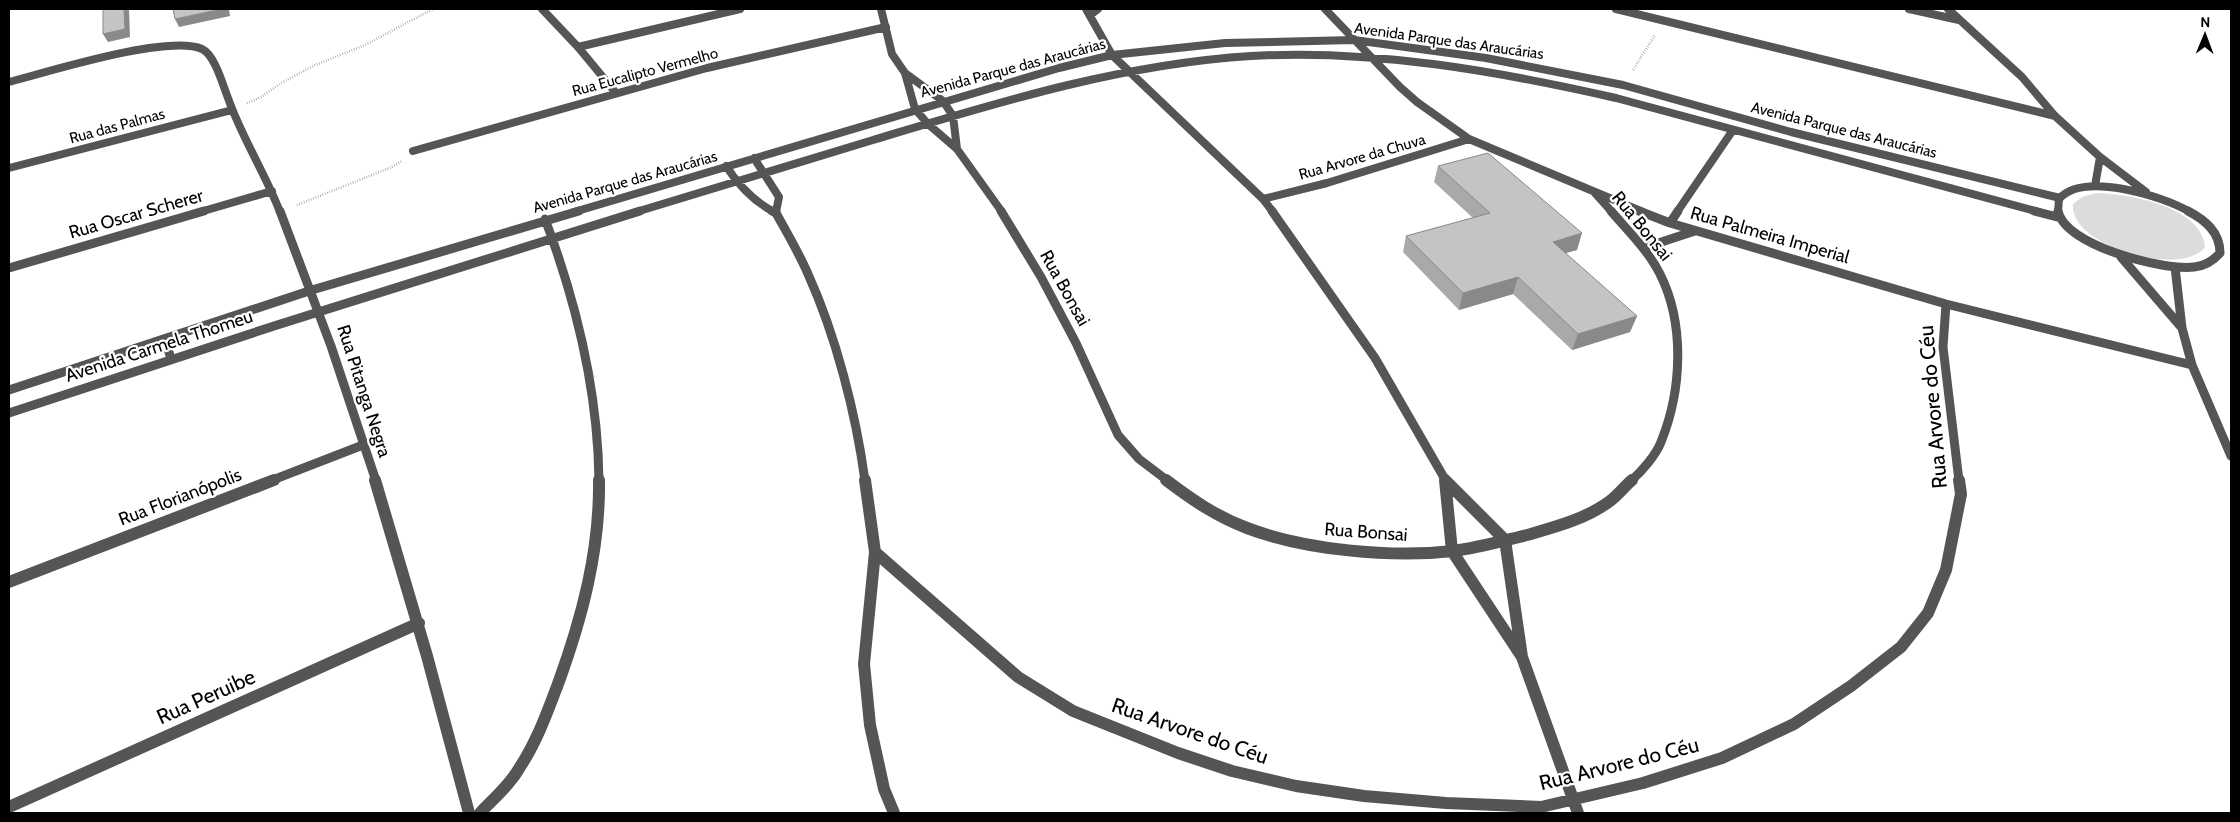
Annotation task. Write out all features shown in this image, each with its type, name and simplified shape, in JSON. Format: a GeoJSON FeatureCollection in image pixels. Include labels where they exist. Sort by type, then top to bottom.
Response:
{"type":"FeatureCollection","features":[{"type":"Feature","properties":{"kind":"street"},"geometry":{"type":"LineString","coordinates":[[542,9],[616,93]]}},
{"type":"Feature","properties":{"kind":"street"},"geometry":{"type":"LineString","coordinates":[[578,48],[740,9]]}},
{"type":"Feature","properties":{"kind":"street"},"geometry":{"type":"LineString","coordinates":[[881,9],[892,54],[905,72],[943,101],[953,116],[957,149]]}},
{"type":"Feature","properties":{"kind":"street"},"geometry":{"type":"LineString","coordinates":[[1098,9],[1088,12],[1104,45],[1112,55],[1262,199],[1285,227],[1375,358],[1445,480],[1505,540],[1522,657],[1578,813]]}},
{"type":"Feature","properties":{"kind":"street","name":"Rua Palmeira Imperial"},"geometry":{"type":"LineString","coordinates":[[1325,9],[1417,102],[1469,139],[1595,193],[1695,231],[1946,304],[2192,365]]}},
{"type":"Feature","properties":{"kind":"street"},"geometry":{"type":"LineString","coordinates":[[1616,9],[2055,116]]}},
{"type":"Feature","properties":{"kind":"street"},"geometry":{"type":"LineString","coordinates":[[1909,9],[1961,21]]}},
{"type":"Feature","properties":{"kind":"street"},"geometry":{"type":"LineString","coordinates":[[1948,9],[2022,77],[2055,116],[2100,157],[2149,195]]}},
{"type":"Feature","properties":{"kind":"street","name":"Rua Eucalipto Vermelho"},"geometry":{"type":"LineString","coordinates":[[413,151],[616,93],[834,37],[886,27]]}},
{"type":"Feature","properties":{"kind":"street","name":"Avenida Parque das Araucárias"},"geometry":{"type":"LineString","coordinates":[[312,290],[915,109],[1058,68],[1112,55],[1226,43],[1354,40],[1486,58],[1623,85],[1790,132],[2060,198],[2072,190],[2094,186],[2121,188],[2174,204],[2195,216],[2211,228],[2219,242],[2220,253],[2211,262],[2195,267],[2175,267],[2144,263],[2121,257],[2095,246],[2074,231],[2061,218],[1616,98],[1561,85],[1463,68],[1373,59],[1250,56],[1130,71],[1080,82],[953,116],[320,310]]}},
{"type":"Feature","properties":{"kind":"street","name":"Rua Pitanga Negra"},"geometry":{"type":"LineString","coordinates":[[9,82],[146,48],[185,46],[201,48],[210,54],[232,110],[272,191],[320,310],[419,623],[469,813]]}},
{"type":"Feature","properties":{"kind":"street"},"geometry":{"type":"LineString","coordinates":[[905,72],[915,109]]}},
{"type":"Feature","properties":{"kind":"street","name":"Rua Bonsai"},"geometry":{"type":"LineString","coordinates":[[915,109],[928,124],[957,149],[996,202],[1041,277],[1076,343],[1118,435],[1145,464],[1201,506],[1246,528],[1286,540],[1345,550],[1393,552],[1452,551],[1564,525],[1610,501],[1639,473],[1661,443],[1672,404],[1678,363],[1675,320],[1669,294],[1659,272],[1643,248],[1595,193]]}},
{"type":"Feature","properties":{"kind":"street","name":"Rua das Palmas"},"geometry":{"type":"LineString","coordinates":[[9,168],[232,110]]}},
{"type":"Feature","properties":{"kind":"street"},"geometry":{"type":"LineString","coordinates":[[1670,223],[1733,130]]}},
{"type":"Feature","properties":{"kind":"street","name":"Rua Arvore da Chuva"},"geometry":{"type":"LineString","coordinates":[[1262,199],[1328,183],[1469,139]]}},
{"type":"Feature","properties":{"kind":"street"},"geometry":{"type":"LineString","coordinates":[[2094,186],[2100,157]]}},
{"type":"Feature","properties":{"kind":"street"},"geometry":{"type":"LineString","coordinates":[[754,158],[779,197],[776,213]]}},
{"type":"Feature","properties":{"kind":"street"},"geometry":{"type":"LineString","coordinates":[[726,166],[736,181],[758,204],[776,213],[808,274],[830,331],[854,421],[864,473],[875,552],[864,664],[870,725],[884,789],[894,813]]}},
{"type":"Feature","properties":{"kind":"street","name":"Rua Oscar Scherer"},"geometry":{"type":"LineString","coordinates":[[9,268],[272,191]]}},
{"type":"Feature","properties":{"kind":"street"},"geometry":{"type":"LineString","coordinates":[[2060,198],[2057,207],[2061,218]]}},
{"type":"Feature","properties":{"kind":"street"},"geometry":{"type":"LineString","coordinates":[[480,813],[520,769],[545,719],[566,662],[582,609],[597,536],[599,466],[592,398],[584,348],[569,287],[546,219]]}},
{"type":"Feature","properties":{"kind":"street"},"geometry":{"type":"LineString","coordinates":[[1643,248],[1695,231]]}},
{"type":"Feature","properties":{"kind":"street"},"geometry":{"type":"LineString","coordinates":[[2121,257],[2182,328]]}},
{"type":"Feature","properties":{"kind":"street"},"geometry":{"type":"LineString","coordinates":[[2175,267],[2182,328],[2192,365],[2231,456]]}},
{"type":"Feature","properties":{"kind":"street","name":"Avenida Carmela Thomeu"},"geometry":{"type":"LineString","coordinates":[[9,390],[312,290]]}},
{"type":"Feature","properties":{"kind":"street","name":"Rua Arvore do Céu"},"geometry":{"type":"LineString","coordinates":[[875,552],[1018,677],[1073,711],[1178,753],[1232,771],[1296,786],[1364,796],[1446,804],[1541,807],[1643,782],[1722,758],[1794,724],[1851,686],[1901,647],[1928,613],[1946,570],[1961,494],[1943,346],[1946,304]]}},
{"type":"Feature","properties":{"kind":"street","name":"Avenida Carmela Thomeu"},"geometry":{"type":"LineString","coordinates":[[9,412],[320,310]]}},
{"type":"Feature","properties":{"kind":"street"},"geometry":{"type":"LineString","coordinates":[[165,339],[171,358]]}},
{"type":"Feature","properties":{"kind":"street","name":"Rua Florianópolis"},"geometry":{"type":"LineString","coordinates":[[9,582],[363,445]]}},
{"type":"Feature","properties":{"kind":"street"},"geometry":{"type":"LineString","coordinates":[[1445,480],[1452,551],[1522,657]]}},
{"type":"Feature","properties":{"kind":"street","name":"Rua Peruibe"},"geometry":{"type":"LineString","coordinates":[[9,807],[419,623]]}},
{"type":"Feature","properties":{"kind":"path"},"geometry":{"type":"LineString","coordinates":[[232,110],[261,97],[283,82],[313,66],[365,45],[433,9]]}},
{"type":"Feature","properties":{"kind":"path"},"geometry":{"type":"LineString","coordinates":[[1623,85],[1664,22]]}},
{"type":"Feature","properties":{"kind":"path"},"geometry":{"type":"LineString","coordinates":[[281,214],[309,199],[392,167],[413,151]]}},
{"type":"Feature","properties":{"kind":"shaded area"},"geometry":{"type":"Polygon","coordinates":[[[2096,193],[2144,200],[2177,212],[2191,221],[2201,233],[2205,247],[2192,256],[2174,260],[2128,253],[2106,244],[2088,233],[2076,219],[2073,204],[2082,197],[2096,193]]]}},
{"type":"Feature","properties":{"kind":"building"},"geometry":{"type":"Polygon","coordinates":[[[103,9],[124,9],[125,29],[103,34],[103,9]]]}},
{"type":"Feature","properties":{"kind":"building"},"geometry":{"type":"Polygon","coordinates":[[[173,9],[222,9],[175,19],[173,9]]]}},
{"type":"Feature","properties":{"kind":"building"},"geometry":{"type":"Polygon","coordinates":[[[1488,153],[1582,233],[1553,242],[1637,316],[1578,334],[1518,277],[1463,293],[1406,236],[1490,213],[1438,166],[1488,153]]]}}]}
